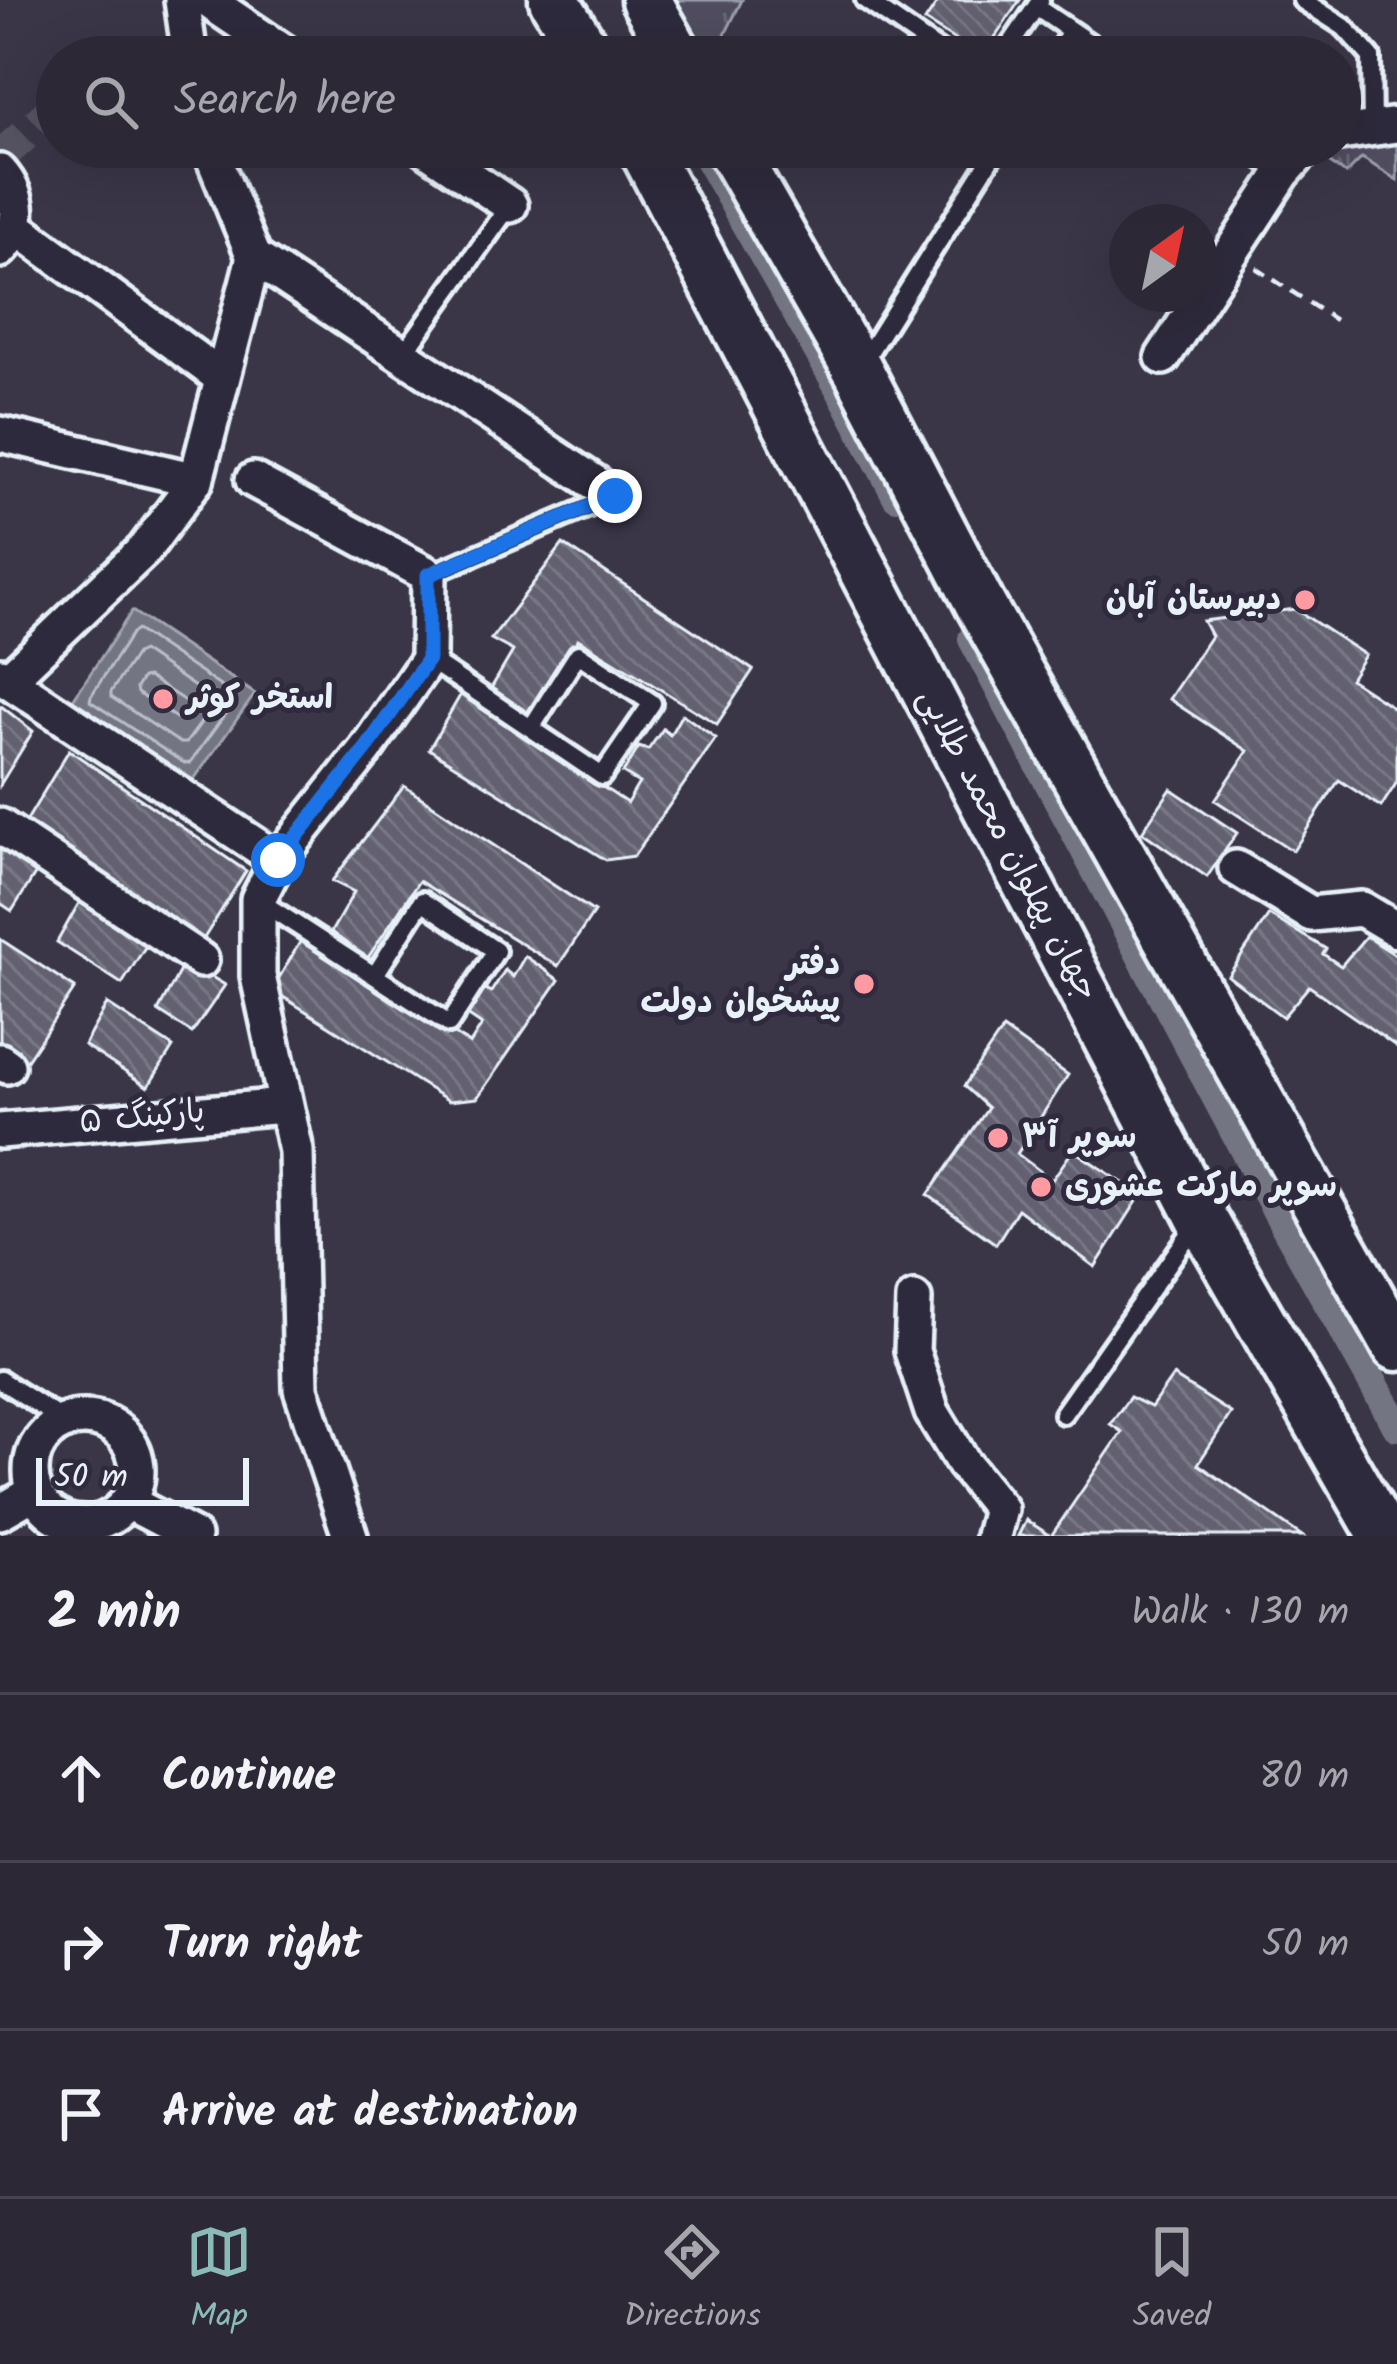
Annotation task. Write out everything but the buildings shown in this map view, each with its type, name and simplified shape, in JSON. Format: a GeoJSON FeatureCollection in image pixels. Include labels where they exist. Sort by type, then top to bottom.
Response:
{"type":"FeatureCollection","features":[{"type":"Feature","properties":{"kind":"street"},"geometry":{"type":"LineString","coordinates":[[182,0],[187,36]]}},
{"type":"Feature","properties":{"kind":"street"},"geometry":{"type":"LineString","coordinates":[[207,0],[260,36]]}},
{"type":"Feature","properties":{"kind":"street"},"geometry":{"type":"LineString","coordinates":[[554,0],[576,36]]}},
{"type":"Feature","properties":{"kind":"street"},"geometry":{"type":"LineString","coordinates":[[646,0],[666,36]]}},
{"type":"Feature","properties":{"kind":"street"},"geometry":{"type":"LineString","coordinates":[[218,168],[254,256],[615,496]]}},
{"type":"Feature","properties":{"kind":"street"},"geometry":{"type":"LineString","coordinates":[[455,168],[510,206]]}},
{"type":"Feature","properties":{"kind":"street","name":"جهان پهلوان محمد طلایی"},"geometry":{"type":"LineString","coordinates":[[654,168],[1201,1217],[1374,1530]]}},
{"type":"Feature","properties":{"kind":"street"},"geometry":{"type":"LineString","coordinates":[[742,168],[858,370],[980,604],[1397,1346]]}},
{"type":"Feature","properties":{"kind":"street"},"geometry":{"type":"LineString","coordinates":[[1163,357],[1287,168]]}},
{"type":"Feature","properties":{"kind":"street"},"geometry":{"type":"LineString","coordinates":[[0,172],[14,192],[18,209],[8,238],[222,378]]}},
{"type":"Feature","properties":{"kind":"street"},"geometry":{"type":"LineString","coordinates":[[254,256],[196,479],[144,550],[4,677],[278,860]]}},
{"type":"Feature","properties":{"kind":"street"},"geometry":{"type":"LineString","coordinates":[[0,434],[196,479]]}},
{"type":"Feature","properties":{"kind":"street"},"geometry":{"type":"LineString","coordinates":[[253,480],[428,575],[428,659],[366,749],[278,860],[258,899],[258,976],[296,1150],[301,1389],[350,1536]]}},
{"type":"Feature","properties":{"kind":"street"},"geometry":{"type":"LineString","coordinates":[[0,826],[201,960]]}},
{"type":"Feature","properties":{"kind":"street"},"geometry":{"type":"LineString","coordinates":[[1236,868],[1311,914],[1362,909],[1397,930]]}},
{"type":"Feature","properties":{"kind":"street","name":"پارکینگ ۵"},"geometry":{"type":"LineString","coordinates":[[0,1131],[284,1106]]}},
{"type":"Feature","properties":{"kind":"street"},"geometry":{"type":"LineString","coordinates":[[914,1299],[912,1351],[932,1412],[963,1463],[1000,1509],[993,1536]]}},
{"type":"Feature","properties":{"kind":"street"},"geometry":{"type":"LineString","coordinates":[[81,1417],[114,1426],[135,1453],[136,1487],[128,1502],[97,1523],[61,1519],[45,1508],[35,1492],[32,1459],[38,1443],[64,1421],[81,1417]]}},
{"type":"Feature","properties":{"kind":"street"},"geometry":{"type":"LineString","coordinates":[[0,1512],[35,1492]]}},
{"type":"Feature","properties":{"kind":"street"},"geometry":{"type":"LineString","coordinates":[[128,1502],[193,1536]]}},
{"type":"Feature","properties":{"kind":"lane"},"geometry":{"type":"LineString","coordinates":[[865,0],[917,36]]}},
{"type":"Feature","properties":{"kind":"lane"},"geometry":{"type":"LineString","coordinates":[[1302,0],[1352,36]]}},
{"type":"Feature","properties":{"kind":"lane"},"geometry":{"type":"LineString","coordinates":[[1016,36],[1038,4],[1078,36]]}},
{"type":"Feature","properties":{"kind":"lane"},"geometry":{"type":"LineString","coordinates":[[1068,36],[1071,31]]}},
{"type":"Feature","properties":{"kind":"lane"},"geometry":{"type":"LineString","coordinates":[[1361,47],[1371,58],[1370,129]]}},
{"type":"Feature","properties":{"kind":"lane"},"geometry":{"type":"LineString","coordinates":[[858,370],[985,168]]}},
{"type":"Feature","properties":{"kind":"lane"},"geometry":{"type":"LineString","coordinates":[[1276,168],[1283,173]]}},
{"type":"Feature","properties":{"kind":"lane"},"geometry":{"type":"LineString","coordinates":[[402,356],[510,206]]}},
{"type":"Feature","properties":{"kind":"lane"},"geometry":{"type":"LineString","coordinates":[[428,575],[615,496]]}},
{"type":"Feature","properties":{"kind":"lane"},"geometry":{"type":"LineString","coordinates":[[428,659],[602,776],[652,703],[578,654],[531,728]]}},
{"type":"Feature","properties":{"kind":"lane"},"geometry":{"type":"LineString","coordinates":[[258,899],[449,1024],[496,951],[422,901],[375,975]]}},
{"type":"Feature","properties":{"kind":"lane"},"geometry":{"type":"LineString","coordinates":[[1063,1414],[1201,1217]]}},
{"type":"Feature","properties":{"kind":"lane"},"geometry":{"type":"LineString","coordinates":[[0,1380],[64,1421]]}},
{"type":"Feature","properties":{"kind":"path"},"geometry":{"type":"LineString","coordinates":[[1232,252],[1335,320]]}},
{"type":"Feature","properties":{"kind":"green space"},"geometry":{"type":"Polygon","coordinates":[[[662,0],[742,0],[724,36],[681,36],[662,0]]]}},
{"type":"Feature","properties":{"kind":"green space"},"geometry":{"type":"Polygon","coordinates":[[[1397,131],[1397,180],[1361,159],[1361,141],[1397,131]]]}},
{"type":"Feature","properties":{"kind":"water","name":"استخر کوثر"},"geometry":{"type":"Polygon","coordinates":[[[132,611],[255,694],[192,782],[70,704],[132,611]]]}},
{"type":"Feature","properties":{"kind":"waterway"},"geometry":{"type":"LineString","coordinates":[[714,168],[897,496]]}},
{"type":"Feature","properties":{"kind":"waterway"},"geometry":{"type":"LineString","coordinates":[[973,639],[1278,1213],[1397,1426]]}},
{"type":"Feature","properties":{"kind":"tunnel"},"geometry":{"type":"LineString","coordinates":[[0,157],[36,125]]}},
{"type":"Feature","properties":{"kind":"place","name":"دبیرستان آبان"},"geometry":{"type":"Point","coordinates":[1305,600]}},
{"type":"Feature","properties":{"kind":"place","name":"استخر کوثر"},"geometry":{"type":"Point","coordinates":[163,699]}},
{"type":"Feature","properties":{"kind":"place","name":"دفتر پیشخوان دولت"},"geometry":{"type":"Point","coordinates":[864,984]}},
{"type":"Feature","properties":{"kind":"place","name":"سوپر آ۳"},"geometry":{"type":"Point","coordinates":[998,1138]}},
{"type":"Feature","properties":{"kind":"place","name":"سوپر مارکت عشوری"},"geometry":{"type":"Point","coordinates":[1041,1187]}},
{"type":"Feature","properties":{"kind":"route"},"geometry":{"type":"LineString","coordinates":[[278,860],[366,749],[428,659],[428,575],[615,496]]}}]}
